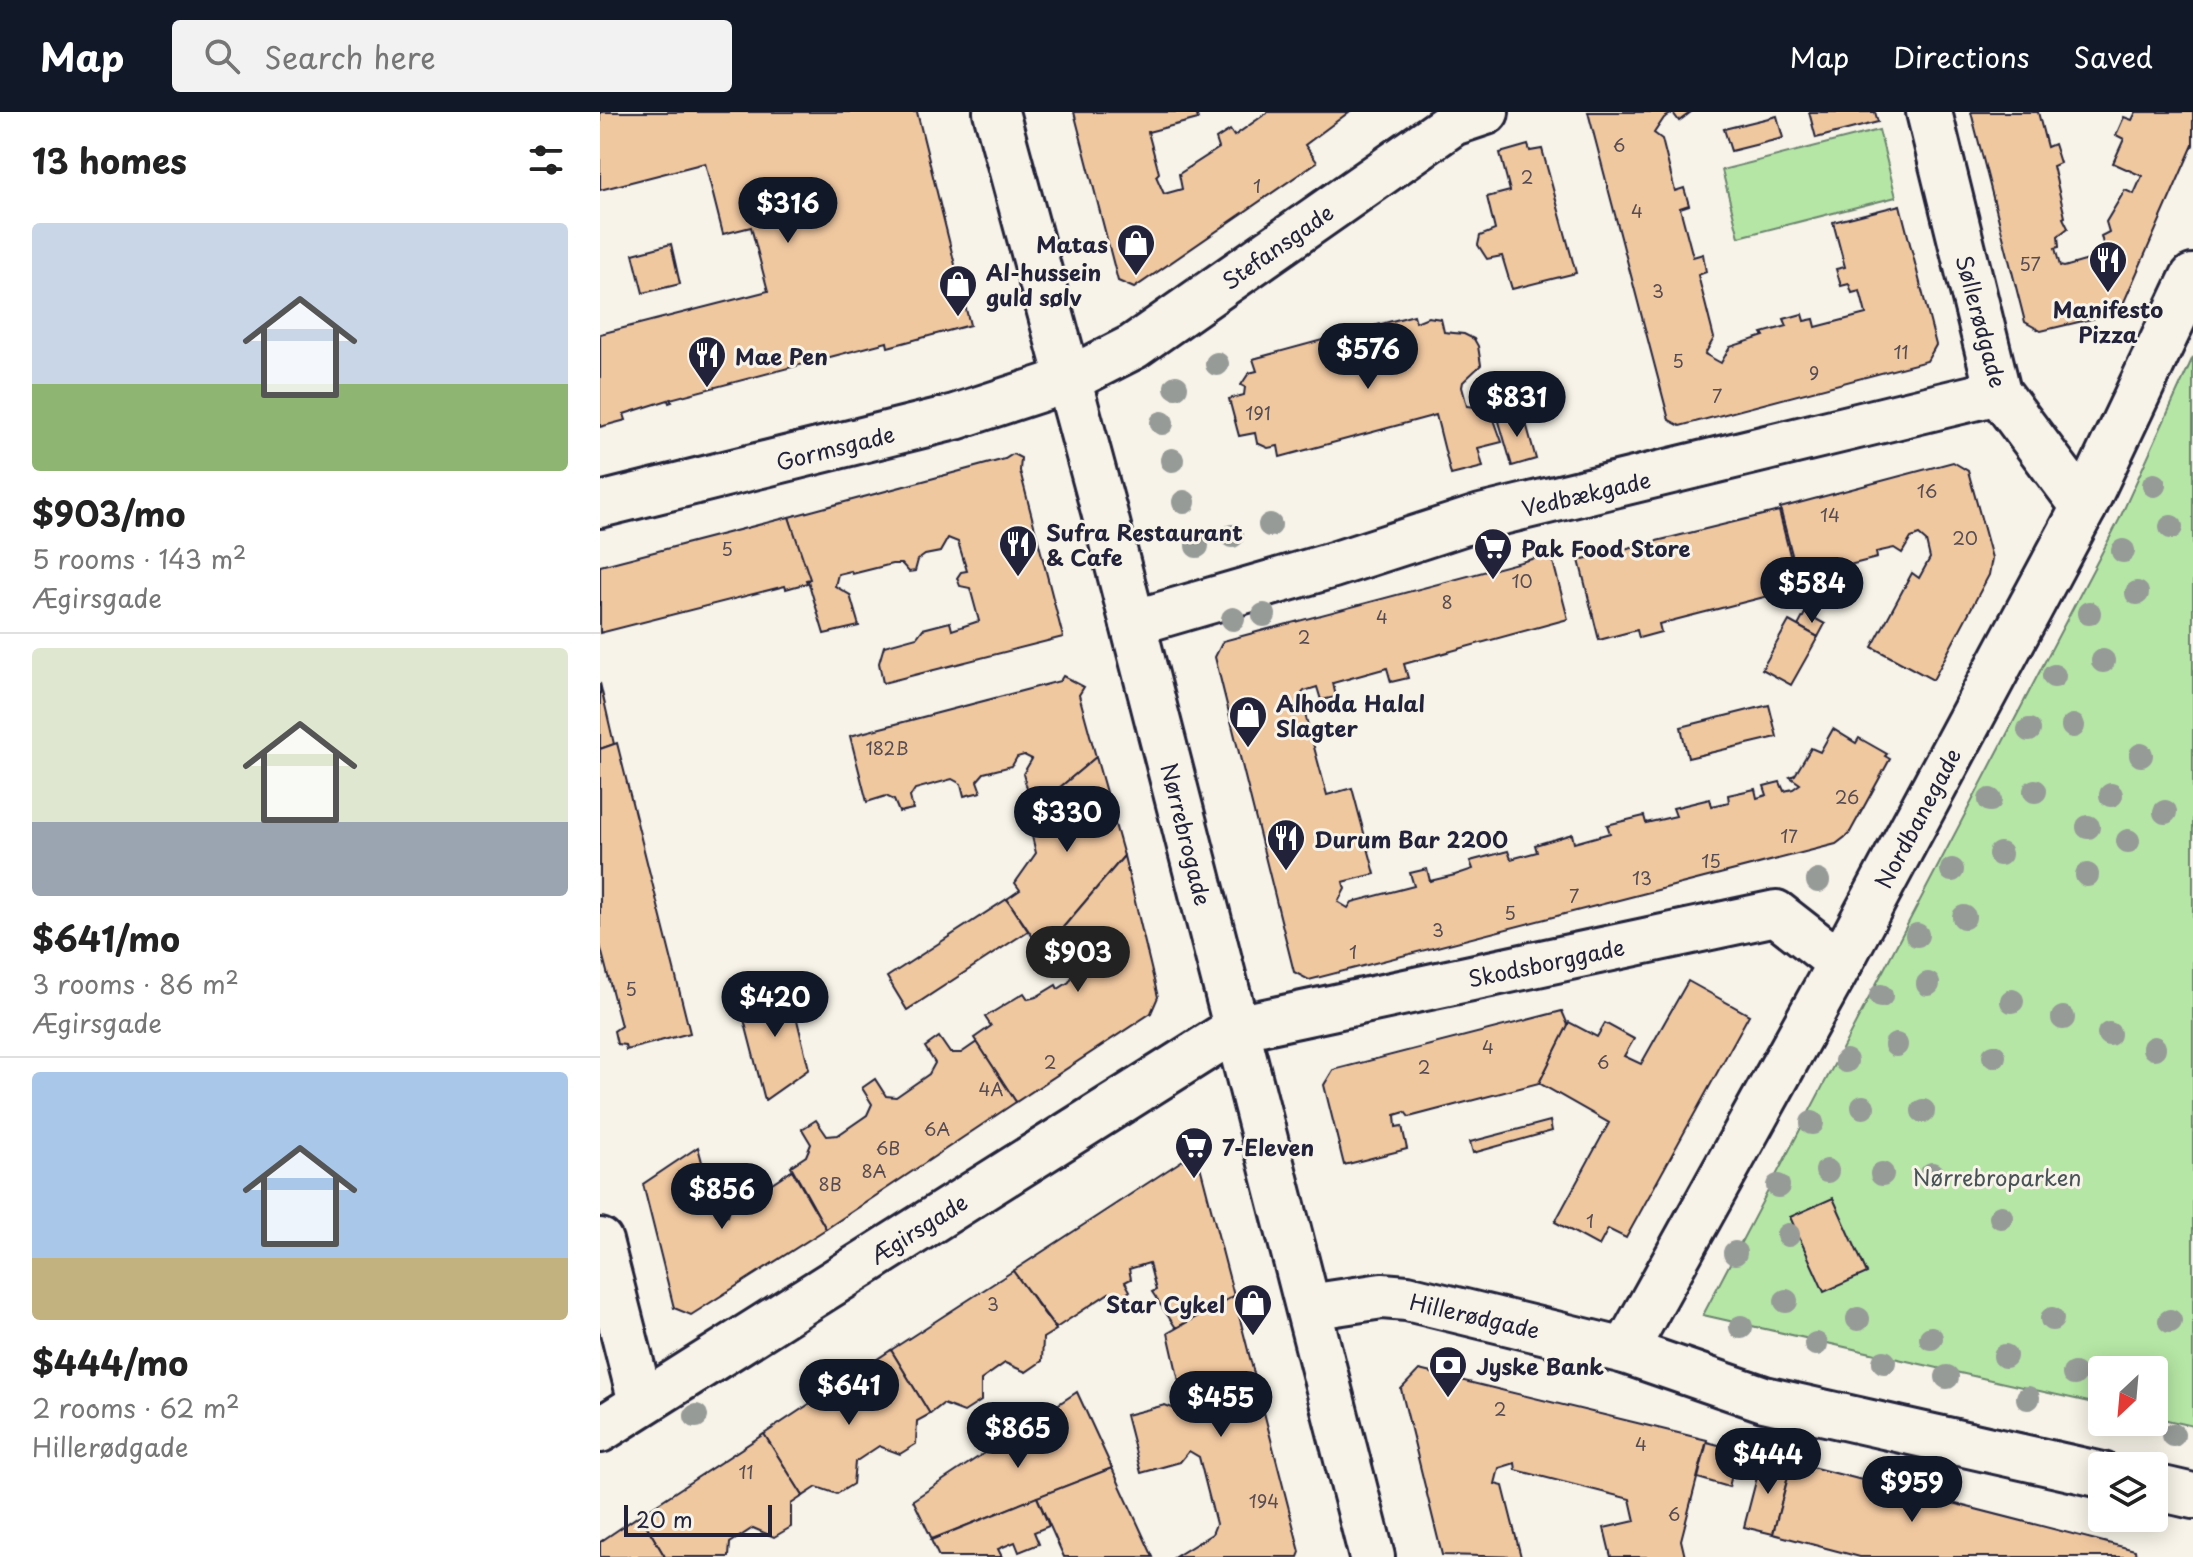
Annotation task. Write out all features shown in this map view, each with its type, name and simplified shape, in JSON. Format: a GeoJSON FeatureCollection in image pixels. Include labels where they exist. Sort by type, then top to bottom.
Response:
{"type":"FeatureCollection","features":[{"type":"Feature","properties":{"kind":"street","name":"Nørrebrogade"},"geometry":{"type":"LineString","coordinates":[[996,112],[1133,623],[1372,1557]]}},
{"type":"Feature","properties":{"kind":"street","name":"Stefansgade"},"geometry":{"type":"LineString","coordinates":[[1068,380],[1133,347],[1453,123],[1486,112]]}},
{"type":"Feature","properties":{"kind":"street","name":"Søllerødgade"},"geometry":{"type":"LineString","coordinates":[[1929,112],[1998,392],[2084,507]]}},
{"type":"Feature","properties":{"kind":"street","name":"Nordbanegade"},"geometry":{"type":"LineString","coordinates":[[1625,1351],[1840,963],[2084,507],[2193,277]]}},
{"type":"Feature","properties":{"kind":"street","name":"Gormsgade"},"geometry":{"type":"LineString","coordinates":[[600,505],[955,417],[1068,380]]}},
{"type":"Feature","properties":{"kind":"street","name":"Vedbækgade"},"geometry":{"type":"LineString","coordinates":[[1133,623],[1333,565],[1481,517],[1998,392]]}},
{"type":"Feature","properties":{"kind":"street","name":"Skodsborggade"},"geometry":{"type":"LineString","coordinates":[[1237,1028],[1776,913],[1840,963]]}},
{"type":"Feature","properties":{"kind":"street","name":"Ægirsgade"},"geometry":{"type":"LineString","coordinates":[[600,1430],[1237,1028]]}},
{"type":"Feature","properties":{"kind":"street"},"geometry":{"type":"LineString","coordinates":[[600,1241],[641,1402]]}},
{"type":"Feature","properties":{"kind":"street","name":"Hillerødgade"},"geometry":{"type":"LineString","coordinates":[[1309,1307],[1382,1296],[1407,1298],[1625,1351],[1764,1399],[2088,1472]]}},
{"type":"Feature","properties":{"kind":"street"},"geometry":{"type":"LineString","coordinates":[[2168,1490],[2193,1496]]}},
{"type":"Feature","properties":{"kind":"green space"},"geometry":{"type":"Polygon","coordinates":[[[1879,130],[1896,197],[1739,237],[1722,170],[1879,130]]]}},
{"type":"Feature","properties":{"kind":"green space","name":"Nørrebroparken"},"geometry":{"type":"Polygon","coordinates":[[[2193,357],[2193,1426],[2168,1420],[2168,1356],[2088,1356],[2088,1402],[1703,1315],[2119,520],[2193,357]]]}},
{"type":"Feature","properties":{"kind":"building"},"geometry":{"type":"Polygon","coordinates":[[[600,112],[917,112],[970,325],[888,347],[887,342],[670,399],[672,402],[668,400],[624,414],[626,420],[600,427],[600,334],[768,291],[751,227],[723,234],[705,163],[600,190],[600,112]]]}},
{"type":"Feature","properties":{"kind":"building"},"geometry":{"type":"Polygon","coordinates":[[[1074,112],[1196,112],[1198,119],[1148,132],[1159,173],[1156,176],[1164,194],[1182,189],[1179,174],[1219,148],[1216,139],[1230,130],[1234,136],[1268,112],[1349,112],[1305,145],[1317,162],[1134,288],[1118,281],[1074,112]]]}},
{"type":"Feature","properties":{"kind":"building"},"geometry":{"type":"Polygon","coordinates":[[[1588,112],[1691,112],[1679,121],[1673,113],[1664,118],[1654,133],[1662,139],[1675,191],[1684,188],[1689,205],[1680,208],[1693,257],[1703,254],[1706,272],[1698,275],[1714,338],[1705,354],[1721,363],[1730,347],[1787,326],[1784,319],[1802,314],[1804,321],[1814,319],[1816,327],[1866,314],[1860,291],[1852,293],[1849,284],[1841,286],[1836,269],[1845,267],[1833,222],[1900,205],[1936,345],[1927,361],[1680,426],[1669,420],[1588,112]]]}},
{"type":"Feature","properties":{"kind":"building"},"geometry":{"type":"Polygon","coordinates":[[[1809,112],[1875,112],[1878,122],[1816,138],[1809,112]]]}},
{"type":"Feature","properties":{"kind":"building"},"geometry":{"type":"Polygon","coordinates":[[[1971,112],[2038,112],[2047,147],[2054,144],[2060,163],[2053,166],[2063,218],[2068,228],[2058,236],[2059,247],[2055,248],[2060,266],[2064,267],[2106,255],[2101,236],[2109,232],[2106,222],[2125,190],[2134,194],[2142,176],[2113,163],[2124,139],[2116,135],[2124,117],[2132,120],[2136,112],[2193,112],[2193,145],[2124,302],[2108,315],[2041,331],[2025,322],[1971,112]]]}},
{"type":"Feature","properties":{"kind":"building"},"geometry":{"type":"Polygon","coordinates":[[[1777,116],[1783,138],[1731,151],[1724,129],[1777,116]]]}},
{"type":"Feature","properties":{"kind":"building"},"geometry":{"type":"Polygon","coordinates":[[[1528,145],[1530,151],[1542,149],[1576,273],[1512,289],[1502,256],[1487,259],[1478,245],[1480,236],[1495,230],[1487,197],[1510,191],[1500,153],[1528,145]]]}},
{"type":"Feature","properties":{"kind":"building"},"geometry":{"type":"Polygon","coordinates":[[[671,244],[680,284],[643,293],[633,254],[671,244]]]}},
{"type":"Feature","properties":{"kind":"building"},"geometry":{"type":"Polygon","coordinates":[[[1414,315],[1416,322],[1428,317],[1441,319],[1444,332],[1464,334],[1474,339],[1478,346],[1481,365],[1463,382],[1462,387],[1467,406],[1485,408],[1492,414],[1502,442],[1478,448],[1483,467],[1451,475],[1436,415],[1280,457],[1278,446],[1268,448],[1257,443],[1255,433],[1239,436],[1229,399],[1244,395],[1245,387],[1241,385],[1249,373],[1257,371],[1253,359],[1414,315]]]}},
{"type":"Feature","properties":{"kind":"building"},"geometry":{"type":"Polygon","coordinates":[[[1523,412],[1536,459],[1512,466],[1498,418],[1523,412]]]}},
{"type":"Feature","properties":{"kind":"building"},"geometry":{"type":"Polygon","coordinates":[[[1013,454],[1021,458],[1020,471],[1063,637],[883,683],[879,663],[884,646],[917,637],[923,629],[950,622],[952,630],[979,621],[970,588],[960,586],[957,578],[961,572],[967,571],[958,542],[948,538],[940,552],[918,560],[915,571],[909,572],[902,564],[892,564],[852,574],[851,571],[838,574],[835,586],[850,595],[859,626],[824,634],[789,517],[1005,459],[1013,454]]]}},
{"type":"Feature","properties":{"kind":"building"},"geometry":{"type":"Polygon","coordinates":[[[1953,462],[1968,471],[1992,558],[1989,575],[1933,680],[1872,647],[1912,573],[1919,578],[1930,558],[1926,541],[1919,535],[1911,538],[1902,553],[1894,548],[1876,552],[1877,558],[1798,578],[1780,508],[1953,462]]]}},
{"type":"Feature","properties":{"kind":"building"},"geometry":{"type":"Polygon","coordinates":[[[1779,511],[1794,571],[1771,577],[1776,594],[1659,624],[1661,632],[1639,638],[1637,630],[1599,640],[1579,560],[1779,511]]]}},
{"type":"Feature","properties":{"kind":"building"},"geometry":{"type":"Polygon","coordinates":[[[789,517],[810,579],[806,580],[807,583],[600,633],[600,566],[789,517]]]}},
{"type":"Feature","properties":{"kind":"building"},"geometry":{"type":"Polygon","coordinates":[[[1551,554],[1568,619],[1404,664],[1408,678],[1391,682],[1387,668],[1333,683],[1336,697],[1321,700],[1317,687],[1304,691],[1297,699],[1302,703],[1327,795],[1352,788],[1375,874],[1343,882],[1345,889],[1338,902],[1348,908],[1352,902],[1414,886],[1410,873],[1427,869],[1430,881],[1473,869],[1470,861],[1508,851],[1511,859],[1537,852],[1535,845],[1572,834],[1574,843],[1610,833],[1607,825],[1644,816],[1646,823],[1676,816],[1673,808],[1710,799],[1712,806],[1729,802],[1728,795],[1755,789],[1757,798],[1767,795],[1764,786],[1780,782],[1784,791],[1793,789],[1800,784],[1790,777],[1795,775],[1811,748],[1820,752],[1833,729],[1856,743],[1859,738],[1887,754],[1885,756],[1890,759],[1849,834],[1836,844],[1309,980],[1294,972],[1215,657],[1223,641],[1551,554]]]}},
{"type":"Feature","properties":{"kind":"building"},"geometry":{"type":"Polygon","coordinates":[[[1805,613],[1825,624],[1818,637],[1798,626],[1805,613]]]}},
{"type":"Feature","properties":{"kind":"building"},"geometry":{"type":"Polygon","coordinates":[[[1789,621],[1818,637],[1791,685],[1762,669],[1789,621]]]}},
{"type":"Feature","properties":{"kind":"building"},"geometry":{"type":"Polygon","coordinates":[[[1063,676],[1084,687],[1079,695],[1096,757],[1033,810],[1023,774],[1032,759],[1024,755],[1017,757],[1012,766],[984,773],[977,781],[981,792],[964,796],[961,784],[952,779],[915,789],[910,797],[913,809],[899,812],[894,800],[886,796],[867,802],[850,736],[1060,681],[1063,676]]]}},
{"type":"Feature","properties":{"kind":"building"},"geometry":{"type":"Polygon","coordinates":[[[600,683],[614,744],[600,749],[600,683]]]}},
{"type":"Feature","properties":{"kind":"building"},"geometry":{"type":"Polygon","coordinates":[[[1769,705],[1777,737],[1688,758],[1681,727],[1769,705]]]}},
{"type":"Feature","properties":{"kind":"building"},"geometry":{"type":"Polygon","coordinates":[[[617,743],[690,1033],[626,1050],[625,1045],[617,1044],[614,1031],[621,1026],[600,945],[600,749],[617,743]]]}},
{"type":"Feature","properties":{"kind":"building"},"geometry":{"type":"Polygon","coordinates":[[[1096,757],[1124,856],[1060,931],[1039,946],[1007,899],[1020,890],[1015,883],[1036,853],[1027,815],[1096,757]]]}},
{"type":"Feature","properties":{"kind":"building"},"geometry":{"type":"Polygon","coordinates":[[[1124,856],[1158,997],[1151,1013],[1016,1102],[974,1038],[991,1026],[985,1017],[1024,993],[1028,999],[1069,982],[1073,975],[1060,931],[1124,856]]]}},
{"type":"Feature","properties":{"kind":"building"},"geometry":{"type":"Polygon","coordinates":[[[1007,899],[1028,931],[907,1010],[887,977],[1007,899]]]}},
{"type":"Feature","properties":{"kind":"building"},"geometry":{"type":"Polygon","coordinates":[[[1688,981],[1749,1015],[1626,1238],[1608,1229],[1599,1246],[1555,1222],[1609,1123],[1539,1083],[1569,1022],[1597,1037],[1605,1023],[1634,1039],[1624,1056],[1641,1064],[1688,981]]]}},
{"type":"Feature","properties":{"kind":"building"},"geometry":{"type":"Polygon","coordinates":[[[789,987],[809,1069],[765,1100],[739,1000],[789,987]]]}},
{"type":"Feature","properties":{"kind":"building"},"geometry":{"type":"Polygon","coordinates":[[[1562,1011],[1568,1025],[1539,1083],[1409,1117],[1405,1112],[1395,1115],[1396,1127],[1402,1126],[1407,1149],[1344,1165],[1324,1085],[1333,1070],[1562,1011]]]}},
{"type":"Feature","properties":{"kind":"building"},"geometry":{"type":"Polygon","coordinates":[[[939,1037],[950,1053],[961,1053],[977,1042],[1016,1102],[826,1229],[791,1166],[806,1156],[811,1144],[802,1129],[816,1120],[827,1136],[838,1135],[867,1115],[872,1104],[862,1088],[875,1079],[886,1096],[896,1097],[929,1074],[935,1063],[925,1047],[939,1037]]]}},
{"type":"Feature","properties":{"kind":"building"},"geometry":{"type":"Polygon","coordinates":[[[1550,1121],[1552,1131],[1473,1153],[1470,1142],[1550,1121]]]}},
{"type":"Feature","properties":{"kind":"building"},"geometry":{"type":"Polygon","coordinates":[[[698,1147],[716,1214],[728,1216],[729,1211],[792,1170],[826,1229],[691,1315],[674,1308],[643,1184],[698,1147]]]}},
{"type":"Feature","properties":{"kind":"building"},"geometry":{"type":"Polygon","coordinates":[[[1183,1160],[1200,1166],[1234,1296],[1176,1328],[1152,1292],[1156,1290],[1149,1263],[1129,1269],[1131,1279],[1125,1282],[1130,1291],[1115,1302],[1109,1293],[1056,1328],[1013,1271],[1183,1160]]]}},
{"type":"Feature","properties":{"kind":"building"},"geometry":{"type":"Polygon","coordinates":[[[1833,1198],[1867,1273],[1824,1292],[1790,1217],[1833,1198]]]}},
{"type":"Feature","properties":{"kind":"building"},"geometry":{"type":"Polygon","coordinates":[[[1013,1271],[1056,1330],[1043,1338],[1042,1361],[1026,1372],[1005,1363],[981,1380],[981,1401],[964,1412],[943,1404],[930,1414],[891,1350],[1013,1271]]]}},
{"type":"Feature","properties":{"kind":"building"},"geometry":{"type":"Polygon","coordinates":[[[1234,1296],[1300,1552],[1298,1557],[1175,1557],[1212,1534],[1216,1524],[1199,1457],[1189,1451],[1180,1462],[1141,1473],[1126,1415],[1165,1405],[1180,1411],[1184,1403],[1168,1333],[1234,1296]]]}},
{"type":"Feature","properties":{"kind":"building"},"geometry":{"type":"Polygon","coordinates":[[[891,1350],[930,1414],[917,1421],[916,1444],[900,1454],[879,1446],[855,1462],[853,1484],[837,1494],[817,1487],[803,1496],[764,1434],[891,1350]]]}},
{"type":"Feature","properties":{"kind":"building"},"geometry":{"type":"Polygon","coordinates":[[[1419,1370],[1707,1440],[1681,1540],[1685,1557],[1611,1557],[1604,1528],[1635,1521],[1630,1499],[1516,1470],[1515,1463],[1499,1468],[1495,1484],[1503,1486],[1521,1557],[1442,1555],[1401,1389],[1419,1370]]]}},
{"type":"Feature","properties":{"kind":"building"},"geometry":{"type":"Polygon","coordinates":[[[1077,1392],[1112,1468],[932,1539],[913,1500],[1077,1392]]]}},
{"type":"Feature","properties":{"kind":"building"},"geometry":{"type":"Polygon","coordinates":[[[764,1434],[803,1496],[791,1504],[791,1527],[774,1537],[753,1528],[730,1543],[729,1557],[665,1557],[640,1515],[764,1434]]]}},
{"type":"Feature","properties":{"kind":"building"},"geometry":{"type":"Polygon","coordinates":[[[1707,1442],[1738,1450],[1729,1487],[1698,1478],[1707,1442]]]}},
{"type":"Feature","properties":{"kind":"building"},"geometry":{"type":"Polygon","coordinates":[[[1762,1458],[1791,1465],[1773,1534],[1744,1527],[1762,1458]]]}},
{"type":"Feature","properties":{"kind":"building"},"geometry":{"type":"Polygon","coordinates":[[[1792,1462],[2135,1550],[2136,1557],[1860,1557],[1773,1534],[1792,1462]]]}},
{"type":"Feature","properties":{"kind":"building"},"geometry":{"type":"Polygon","coordinates":[[[1112,1468],[1153,1557],[1064,1557],[1037,1497],[1112,1468]]]}},
{"type":"Feature","properties":{"kind":"building"},"geometry":{"type":"Polygon","coordinates":[[[1037,1497],[1049,1526],[1034,1532],[1039,1544],[1019,1552],[1015,1542],[998,1549],[1002,1557],[939,1557],[931,1540],[1037,1497]]]}},
{"type":"Feature","properties":{"kind":"building"},"geometry":{"type":"Polygon","coordinates":[[[640,1515],[665,1557],[600,1557],[600,1542],[640,1515]]]}},
{"type":"Feature","properties":{"kind":"place","name":"Matas"},"geometry":{"type":"Point","coordinates":[1136,277]}},
{"type":"Feature","properties":{"kind":"place","name":"Manifesto Pizza"},"geometry":{"type":"Point","coordinates":[2108,294]}},
{"type":"Feature","properties":{"kind":"place","name":"Al-hussein guld sølv"},"geometry":{"type":"Point","coordinates":[958,318]}},
{"type":"Feature","properties":{"kind":"place","name":"Mae Pen"},"geometry":{"type":"Point","coordinates":[707,389]}},
{"type":"Feature","properties":{"kind":"place","name":"Sufra Restaurant & Cafe"},"geometry":{"type":"Point","coordinates":[1018,578]}},
{"type":"Feature","properties":{"kind":"place","name":"Pak Food Store"},"geometry":{"type":"Point","coordinates":[1493,581]}},
{"type":"Feature","properties":{"kind":"place","name":"Alhoda Halal Slagter"},"geometry":{"type":"Point","coordinates":[1248,749]}},
{"type":"Feature","properties":{"kind":"place","name":"Durum Bar 2200"},"geometry":{"type":"Point","coordinates":[1286,872]}},
{"type":"Feature","properties":{"kind":"place","name":"7-Eleven"},"geometry":{"type":"Point","coordinates":[1194,1180]}},
{"type":"Feature","properties":{"kind":"place","name":"Star Cykel"},"geometry":{"type":"Point","coordinates":[1253,1337]}},
{"type":"Feature","properties":{"kind":"place","name":"Jyske Bank"},"geometry":{"type":"Point","coordinates":[1448,1399]}}]}
